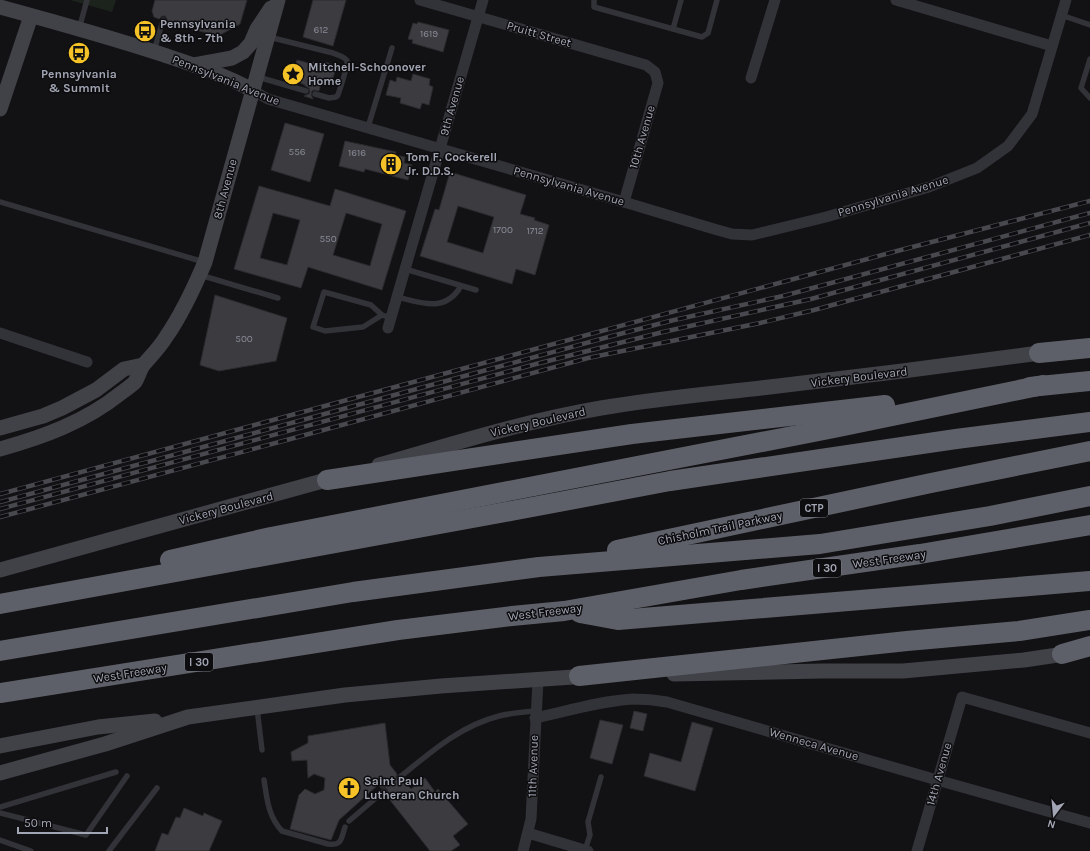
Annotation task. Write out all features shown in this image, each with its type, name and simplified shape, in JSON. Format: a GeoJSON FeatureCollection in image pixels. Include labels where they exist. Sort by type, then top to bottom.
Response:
{"type":"FeatureCollection","features":[{"type":"Feature","properties":{"kind":"highway"},"geometry":{"type":"LineString","coordinates":[[1039,353],[1090,348]]}},
{"type":"Feature","properties":{"kind":"highway"},"geometry":{"type":"LineString","coordinates":[[0,600],[272,537],[834,420],[1042,385],[1090,381]]}},
{"type":"Feature","properties":{"kind":"highway"},"geometry":{"type":"LineString","coordinates":[[327,480],[632,434],[834,420]]}},
{"type":"Feature","properties":{"kind":"highway"},"geometry":{"type":"LineString","coordinates":[[0,604],[488,516],[670,481],[1090,422]]}},
{"type":"Feature","properties":{"kind":"highway","name":"Chisholm Trail Parkway"},"geometry":{"type":"LineString","coordinates":[[539,567],[924,484],[1090,451]]}},
{"type":"Feature","properties":{"kind":"highway","name":"West Freeway"},"geometry":{"type":"LineString","coordinates":[[0,651],[353,592],[539,567],[820,544],[990,516],[1090,496]]}},
{"type":"Feature","properties":{"kind":"highway","name":"West Freeway"},"geometry":{"type":"LineString","coordinates":[[0,693],[398,630],[564,611],[742,580],[920,554],[1090,525]]}},
{"type":"Feature","properties":{"kind":"highway"},"geometry":{"type":"LineString","coordinates":[[564,611],[618,620],[1090,581]]}},
{"type":"Feature","properties":{"kind":"highway"},"geometry":{"type":"LineString","coordinates":[[579,676],[1019,630],[1090,620]]}},
{"type":"Feature","properties":{"kind":"highway"},"geometry":{"type":"LineString","coordinates":[[1062,654],[1090,646]]}},
{"type":"Feature","properties":{"kind":"main road","name":"8th Avenue"},"geometry":{"type":"LineString","coordinates":[[0,449],[66,426],[86,417],[115,398],[134,382],[143,365],[166,338],[184,310],[202,268],[277,0]]}},
{"type":"Feature","properties":{"kind":"main road"},"geometry":{"type":"LineString","coordinates":[[194,65],[232,58],[243,52],[251,43],[257,29],[277,0]]}},
{"type":"Feature","properties":{"kind":"main road","name":"Pennsylvania Avenue"},"geometry":{"type":"LineString","coordinates":[[0,7],[154,51],[239,83],[254,83]]}},
{"type":"Feature","properties":{"kind":"main road"},"geometry":{"type":"LineString","coordinates":[[0,109],[31,16]]}},
{"type":"Feature","properties":{"kind":"main road","name":"Vickery Boulevard"},"geometry":{"type":"LineString","coordinates":[[0,570],[327,480],[472,438],[572,413],[637,402],[829,381],[1039,353],[1090,342]]}},
{"type":"Feature","properties":{"kind":"main road"},"geometry":{"type":"LineString","coordinates":[[0,428],[31,420],[62,408],[96,390],[124,370],[143,365]]}},
{"type":"Feature","properties":{"kind":"main road"},"geometry":{"type":"LineString","coordinates":[[0,746],[98,728],[345,695],[441,686],[579,676],[823,671],[903,671],[1024,660],[1090,650]]}},
{"type":"Feature","properties":{"kind":"main road"},"geometry":{"type":"LineString","coordinates":[[0,773],[105,744],[188,717]]}},
{"type":"Feature","properties":{"kind":"street","name":"Pruitt Street"},"geometry":{"type":"LineString","coordinates":[[420,0],[646,65],[655,72]]}},
{"type":"Feature","properties":{"kind":"street","name":"9th Avenue"},"geometry":{"type":"LineString","coordinates":[[387,320],[397,297],[483,0]]}},
{"type":"Feature","properties":{"kind":"street"},"geometry":{"type":"LineString","coordinates":[[751,78],[775,0]]}},
{"type":"Feature","properties":{"kind":"street"},"geometry":{"type":"LineString","coordinates":[[896,0],[923,4],[1052,46]]}},
{"type":"Feature","properties":{"kind":"street","name":"Pennsylvania Avenue"},"geometry":{"type":"LineString","coordinates":[[254,83],[268,99],[732,234],[752,235],[826,217],[929,187],[976,168],[1008,146],[1032,114],[1066,0]]}},
{"type":"Feature","properties":{"kind":"street","name":"10th Avenue"},"geometry":{"type":"LineString","coordinates":[[624,202],[658,83],[655,72]]}},
{"type":"Feature","properties":{"kind":"street"},"geometry":{"type":"LineString","coordinates":[[0,333],[88,362]]}},
{"type":"Feature","properties":{"kind":"street","name":"11th Avenue"},"geometry":{"type":"LineString","coordinates":[[523,851],[531,820],[538,680]]}},
{"type":"Feature","properties":{"kind":"street","name":"14th Avenue"},"geometry":{"type":"LineString","coordinates":[[917,851],[962,697],[1090,733]]}},
{"type":"Feature","properties":{"kind":"street","name":"Wenneca Avenue"},"geometry":{"type":"LineString","coordinates":[[536,714],[569,711],[596,704],[634,699],[649,699],[667,702],[1090,823]]}},
{"type":"Feature","properties":{"kind":"street"},"geometry":{"type":"LineString","coordinates":[[528,833],[557,844],[586,850]]}},
{"type":"Feature","properties":{"kind":"lane"},"geometry":{"type":"LineString","coordinates":[[79,29],[87,0]]}},
{"type":"Feature","properties":{"kind":"lane"},"geometry":{"type":"LineString","coordinates":[[594,0],[594,7],[702,37],[708,33],[717,0]]}},
{"type":"Feature","properties":{"kind":"lane"},"geometry":{"type":"LineString","coordinates":[[673,29],[680,0]]}},
{"type":"Feature","properties":{"kind":"lane"},"geometry":{"type":"LineString","coordinates":[[1061,15],[1090,25]]}},
{"type":"Feature","properties":{"kind":"lane"},"geometry":{"type":"LineString","coordinates":[[154,51],[163,20]]}},
{"type":"Feature","properties":{"kind":"lane"},"geometry":{"type":"LineString","coordinates":[[267,36],[333,53],[345,58],[347,61],[347,66],[338,95],[336,97],[329,98],[315,94]]}},
{"type":"Feature","properties":{"kind":"lane"},"geometry":{"type":"LineString","coordinates":[[368,127],[392,48]]}},
{"type":"Feature","properties":{"kind":"lane"},"geometry":{"type":"LineString","coordinates":[[1090,59],[1081,88],[1090,98]]}},
{"type":"Feature","properties":{"kind":"lane"},"geometry":{"type":"LineString","coordinates":[[254,83],[306,91]]}},
{"type":"Feature","properties":{"kind":"lane"},"geometry":{"type":"LineString","coordinates":[[0,202],[202,268],[278,298]]}},
{"type":"Feature","properties":{"kind":"lane"},"geometry":{"type":"LineString","coordinates":[[405,269],[476,290]]}},
{"type":"Feature","properties":{"kind":"lane"},"geometry":{"type":"LineString","coordinates":[[397,297],[429,305],[439,304],[457,293],[461,286]]}},
{"type":"Feature","properties":{"kind":"lane"},"geometry":{"type":"LineString","coordinates":[[324,292],[371,305],[387,320],[363,328],[325,331],[313,327],[324,292]]}},
{"type":"Feature","properties":{"kind":"lane"},"geometry":{"type":"LineString","coordinates":[[257,707],[262,750]]}},
{"type":"Feature","properties":{"kind":"lane"},"geometry":{"type":"LineString","coordinates":[[400,777],[440,744],[457,733],[498,716],[509,714],[536,714]]}},
{"type":"Feature","properties":{"kind":"lane"},"geometry":{"type":"LineString","coordinates":[[0,807],[116,772]]}},
{"type":"Feature","properties":{"kind":"lane"},"geometry":{"type":"LineString","coordinates":[[0,814],[86,835],[127,776]]}},
{"type":"Feature","properties":{"kind":"lane"},"geometry":{"type":"LineString","coordinates":[[586,850],[590,835],[588,822],[601,777]]}},
{"type":"Feature","properties":{"kind":"lane"},"geometry":{"type":"LineString","coordinates":[[264,780],[269,808],[278,827],[282,831],[334,845],[338,844],[345,827]]}},
{"type":"Feature","properties":{"kind":"lane"},"geometry":{"type":"LineString","coordinates":[[109,851],[157,788]]}},
{"type":"Feature","properties":{"kind":"lane"},"geometry":{"type":"LineString","coordinates":[[349,821],[384,792]]}},
{"type":"Feature","properties":{"kind":"lane"},"geometry":{"type":"LineString","coordinates":[[0,840],[31,851]]}},
{"type":"Feature","properties":{"kind":"shaded area"},"geometry":{"type":"Polygon","coordinates":[[[70,0],[116,0],[112,12],[70,0]]]}},
{"type":"Feature","properties":{"kind":"building"},"geometry":{"type":"Polygon","coordinates":[[[155,0],[247,0],[240,24],[218,36],[167,22],[165,16],[162,16],[159,19],[154,17],[152,11],[155,0]]]}},
{"type":"Feature","properties":{"kind":"building"},"geometry":{"type":"Polygon","coordinates":[[[313,0],[346,0],[333,46],[303,37],[313,0]]]}},
{"type":"Feature","properties":{"kind":"building"},"geometry":{"type":"Polygon","coordinates":[[[418,22],[449,30],[443,52],[412,43],[413,40],[408,39],[413,23],[417,24],[418,22]]]}},
{"type":"Feature","properties":{"kind":"building"},"geometry":{"type":"Polygon","coordinates":[[[297,60],[312,64],[313,62],[324,65],[325,62],[337,66],[331,83],[322,80],[319,91],[312,91],[311,95],[313,99],[304,96],[309,94],[309,88],[291,79],[297,60]]]}},
{"type":"Feature","properties":{"kind":"building"},"geometry":{"type":"Polygon","coordinates":[[[413,74],[430,79],[429,85],[433,87],[429,105],[422,103],[420,109],[400,103],[401,98],[386,95],[390,80],[396,82],[397,77],[411,81],[413,74]]]}},
{"type":"Feature","properties":{"kind":"building"},"geometry":{"type":"Polygon","coordinates":[[[285,123],[324,134],[310,182],[271,170],[285,123]]]}},
{"type":"Feature","properties":{"kind":"building"},"geometry":{"type":"Polygon","coordinates":[[[345,141],[396,152],[395,155],[405,157],[404,163],[412,165],[408,180],[365,169],[364,172],[339,166],[345,141]]]}},
{"type":"Feature","properties":{"kind":"building"},"geometry":{"type":"Polygon","coordinates":[[[450,172],[526,195],[520,214],[535,218],[534,220],[549,225],[535,275],[516,269],[512,284],[420,256],[435,209],[439,210],[450,172]],[[458,206],[447,242],[483,253],[494,217],[458,206]]]}},
{"type":"Feature","properties":{"kind":"building"},"geometry":{"type":"Polygon","coordinates":[[[259,186],[330,206],[335,189],[406,211],[382,290],[308,267],[301,288],[234,269],[259,186]],[[273,213],[260,258],[287,265],[300,220],[273,213]],[[346,213],[333,255],[370,266],[382,224],[346,213]]]}},
{"type":"Feature","properties":{"kind":"building"},"geometry":{"type":"Polygon","coordinates":[[[215,295],[287,318],[276,361],[219,371],[200,365],[215,295]]]}},
{"type":"Feature","properties":{"kind":"building"},"geometry":{"type":"Polygon","coordinates":[[[634,711],[647,714],[643,731],[630,728],[634,711]]]}},
{"type":"Feature","properties":{"kind":"building"},"geometry":{"type":"Polygon","coordinates":[[[600,720],[623,725],[612,764],[590,758],[600,720]]]}},
{"type":"Feature","properties":{"kind":"building"},"geometry":{"type":"Polygon","coordinates":[[[692,722],[713,728],[695,791],[644,776],[650,753],[681,762],[692,722]]]}},
{"type":"Feature","properties":{"kind":"building","name":"Saint Paul Lutheran Church"},"geometry":{"type":"Polygon","coordinates":[[[385,723],[390,765],[397,774],[397,780],[403,780],[411,789],[425,778],[435,792],[438,789],[468,824],[453,836],[460,845],[451,851],[430,851],[386,795],[388,792],[387,789],[385,787],[381,788],[378,785],[339,820],[331,840],[290,829],[299,795],[305,789],[315,794],[324,790],[325,778],[314,774],[308,778],[307,760],[292,761],[291,752],[308,743],[308,736],[385,723]]]}},
{"type":"Feature","properties":{"kind":"building"},"geometry":{"type":"Polygon","coordinates":[[[184,808],[203,816],[204,813],[222,821],[209,851],[155,851],[162,833],[168,835],[176,817],[180,818],[184,808]]]}},
{"type":"Feature","properties":{"kind":"railway"},"geometry":{"type":"LineString","coordinates":[[0,494],[897,251],[1090,201]]}},
{"type":"Feature","properties":{"kind":"railway"},"geometry":{"type":"LineString","coordinates":[[0,502],[612,336],[674,320],[783,296],[1090,213]]}},
{"type":"Feature","properties":{"kind":"railway"},"geometry":{"type":"LineString","coordinates":[[0,509],[536,364],[663,332],[811,299],[1090,223]]}},
{"type":"Feature","properties":{"kind":"railway"},"geometry":{"type":"LineString","coordinates":[[0,517],[588,358],[760,323],[814,310],[1090,235]]}},
{"type":"Feature","properties":{"kind":"place","name":"Pennsylvania & 8th - 7th"},"geometry":{"type":"Point","coordinates":[145,31]}},
{"type":"Feature","properties":{"kind":"place","name":"Pennsylvania & Summit"},"geometry":{"type":"Point","coordinates":[79,53]}},
{"type":"Feature","properties":{"kind":"place","name":"Mitchell-Schoonover Home"},"geometry":{"type":"Point","coordinates":[293,74]}},
{"type":"Feature","properties":{"kind":"place","name":"Tom F. Cockerell Jr. D.D.S."},"geometry":{"type":"Point","coordinates":[391,164]}},
{"type":"Feature","properties":{"kind":"place","name":"Saint Paul Lutheran Church"},"geometry":{"type":"Point","coordinates":[349,788]}}]}
